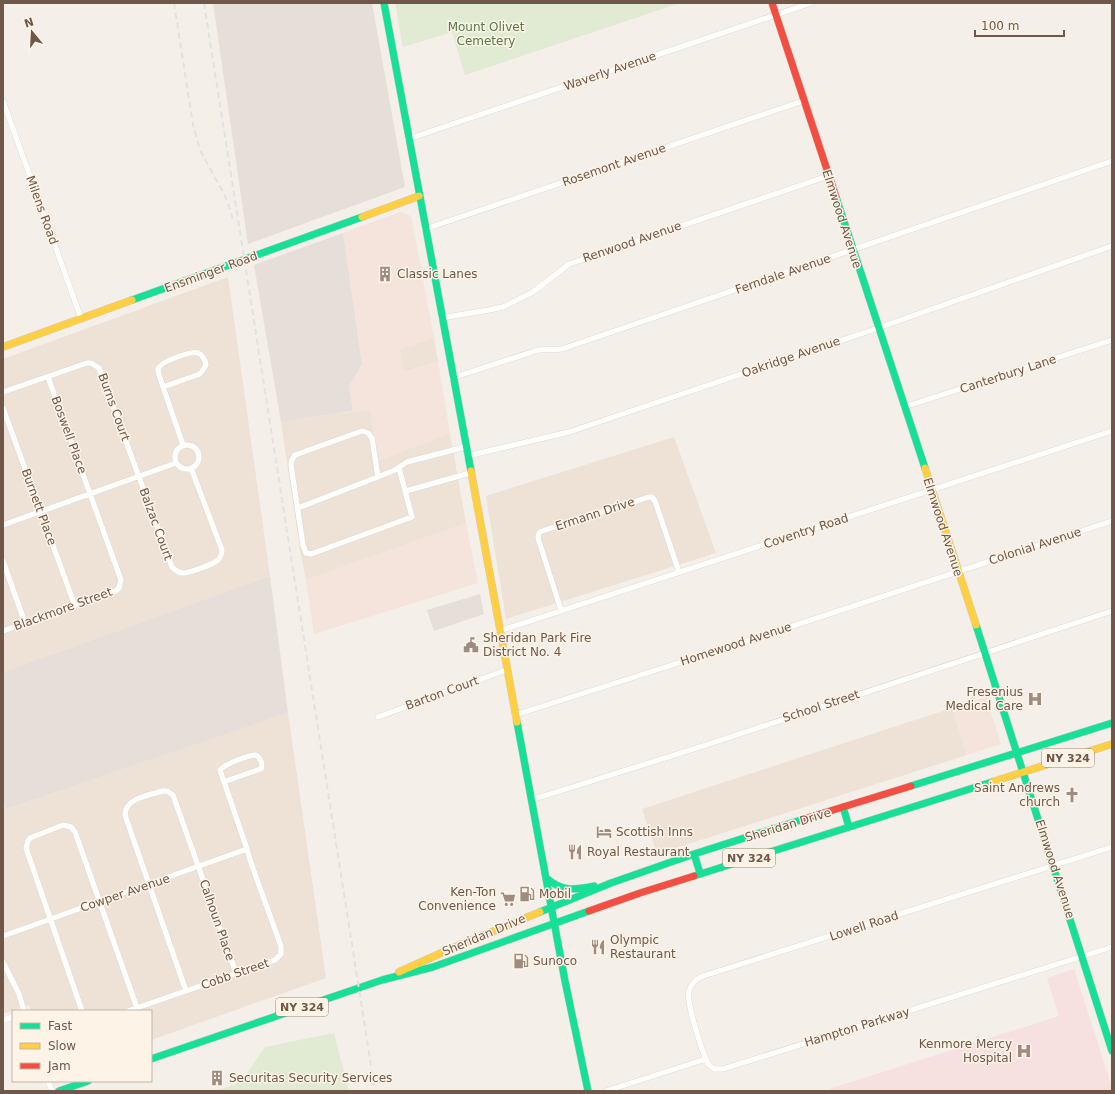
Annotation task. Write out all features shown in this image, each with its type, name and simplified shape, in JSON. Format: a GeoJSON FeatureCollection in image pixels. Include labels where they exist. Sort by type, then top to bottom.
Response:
{"type":"FeatureCollection","features":[{"type":"Feature","properties":{"kind":"main road"},"geometry":{"type":"LineString","coordinates":[[384,3],[506,670],[571,1015],[578,1040],[588,1091]]}},
{"type":"Feature","properties":{"kind":"main road","name":"Elmwood Avenue"},"geometry":{"type":"LineString","coordinates":[[772,3],[1082,956],[1110,1037],[1112,1051]]}},
{"type":"Feature","properties":{"kind":"main road","name":"Ensminger Road"},"geometry":{"type":"LineString","coordinates":[[3,347],[419,196]]}},
{"type":"Feature","properties":{"kind":"main road","name":"Sheridan Drive"},"geometry":{"type":"LineString","coordinates":[[382,980],[448,950],[610,883],[694,854],[1112,723]]}},
{"type":"Feature","properties":{"kind":"main road","name":"Sheridan Drive"},"geometry":{"type":"LineString","coordinates":[[152,1059],[382,980],[433,967],[554,923],[700,873],[1112,744]]}},
{"type":"Feature","properties":{"kind":"main road"},"geometry":{"type":"LineString","coordinates":[[843,807],[849,827]]}},
{"type":"Feature","properties":{"kind":"main road"},"geometry":{"type":"LineString","coordinates":[[694,854],[700,873]]}},
{"type":"Feature","properties":{"kind":"main road"},"geometry":{"type":"LineString","coordinates":[[546,878],[553,885],[561,889],[568,890],[610,883]]}},
{"type":"Feature","properties":{"kind":"main road"},"geometry":{"type":"LineString","coordinates":[[59,1091],[85,1082]]}},
{"type":"Feature","properties":{"kind":"street","name":"Waverly Avenue"},"geometry":{"type":"LineString","coordinates":[[408,139],[811,3]]}},
{"type":"Feature","properties":{"kind":"street","name":"Milens Road"},"geometry":{"type":"LineString","coordinates":[[3,101],[81,318]]}},
{"type":"Feature","properties":{"kind":"street","name":"Rosemont Avenue"},"geometry":{"type":"LineString","coordinates":[[425,229],[803,101]]}},
{"type":"Feature","properties":{"kind":"street","name":"Ferndale Avenue"},"geometry":{"type":"LineString","coordinates":[[452,378],[538,350],[562,349],[1112,161]]}},
{"type":"Feature","properties":{"kind":"street","name":"Renwood Avenue"},"geometry":{"type":"LineString","coordinates":[[442,318],[503,307],[532,292],[569,264],[828,176]]}},
{"type":"Feature","properties":{"kind":"street","name":"Oakridge Avenue"},"geometry":{"type":"LineString","coordinates":[[467,456],[569,432],[878,328],[1112,246]]}},
{"type":"Feature","properties":{"kind":"street","name":"Canterbury Lane"},"geometry":{"type":"LineString","coordinates":[[904,407],[1112,340]]}},
{"type":"Feature","properties":{"kind":"street"},"geometry":{"type":"LineString","coordinates":[[163,387],[200,374],[206,365],[203,356],[194,352],[166,361],[159,367],[158,370],[163,387],[183,446]]}},
{"type":"Feature","properties":{"kind":"street","name":"Burns Court"},"geometry":{"type":"LineString","coordinates":[[3,392],[87,363],[92,363],[99,368],[139,476]]}},
{"type":"Feature","properties":{"kind":"street","name":"Boswell Place"},"geometry":{"type":"LineString","coordinates":[[48,377],[90,494]]}},
{"type":"Feature","properties":{"kind":"street","name":"Burnett Place"},"geometry":{"type":"LineString","coordinates":[[3,408],[75,606]]}},
{"type":"Feature","properties":{"kind":"street"},"geometry":{"type":"LineString","coordinates":[[378,477],[372,438],[368,433],[362,431],[352,433],[295,455],[291,465],[304,551],[311,554],[412,517],[399,468]]}},
{"type":"Feature","properties":{"kind":"street","name":"Coventry Road"},"geometry":{"type":"LineString","coordinates":[[499,630],[1112,431]]}},
{"type":"Feature","properties":{"kind":"street"},"geometry":{"type":"LineString","coordinates":[[183,446],[192,446],[198,453],[198,462],[191,468],[182,468],[176,462],[175,456],[177,449],[183,446]]}},
{"type":"Feature","properties":{"kind":"street"},"geometry":{"type":"LineString","coordinates":[[298,508],[378,477],[399,468],[402,464],[407,462],[465,447]]}},
{"type":"Feature","properties":{"kind":"street"},"geometry":{"type":"LineString","coordinates":[[3,525],[176,462]]}},
{"type":"Feature","properties":{"kind":"street","name":"Balzac Court"},"geometry":{"type":"LineString","coordinates":[[139,476],[172,567],[177,572],[185,573],[215,562],[222,554],[222,550],[191,468]]}},
{"type":"Feature","properties":{"kind":"street"},"geometry":{"type":"LineString","coordinates":[[406,491],[470,474]]}},
{"type":"Feature","properties":{"kind":"street","name":"Blackmore Street"},"geometry":{"type":"LineString","coordinates":[[3,631],[116,591],[121,580],[90,494]]}},
{"type":"Feature","properties":{"kind":"street","name":"Ermann Drive"},"geometry":{"type":"LineString","coordinates":[[562,610],[538,538],[539,533],[542,531],[649,497],[654,499],[679,572]]}},
{"type":"Feature","properties":{"kind":"street","name":"Colonial Avenue"},"geometry":{"type":"LineString","coordinates":[[958,571],[1112,521]]}},
{"type":"Feature","properties":{"kind":"street"},"geometry":{"type":"LineString","coordinates":[[3,561],[25,623]]}},
{"type":"Feature","properties":{"kind":"street","name":"Homewood Avenue"},"geometry":{"type":"LineString","coordinates":[[515,715],[958,571]]}},
{"type":"Feature","properties":{"kind":"street","name":"School Street"},"geometry":{"type":"LineString","coordinates":[[531,800],[703,746],[1112,611]]}},
{"type":"Feature","properties":{"kind":"street","name":"Barton Court"},"geometry":{"type":"LineString","coordinates":[[378,717],[506,670]]}},
{"type":"Feature","properties":{"kind":"street"},"geometry":{"type":"LineString","coordinates":[[223,779],[226,781],[258,770],[262,766],[260,759],[254,755],[224,766],[220,770],[223,779],[248,849]]}},
{"type":"Feature","properties":{"kind":"street","name":"Calhoun Place"},"geometry":{"type":"LineString","coordinates":[[186,991],[125,815],[126,807],[133,801],[163,791],[167,791],[173,795],[236,973]]}},
{"type":"Feature","properties":{"kind":"street"},"geometry":{"type":"LineString","coordinates":[[82,1010],[26,848],[26,844],[30,838],[63,825],[71,827],[74,830],[137,1008]]}},
{"type":"Feature","properties":{"kind":"street","name":"Lowell Road"},"geometry":{"type":"LineString","coordinates":[[706,1059],[688,1002],[689,990],[694,982],[699,978],[1112,847]]}},
{"type":"Feature","properties":{"kind":"street","name":"Cowper Avenue"},"geometry":{"type":"LineString","coordinates":[[3,936],[248,849]]}},
{"type":"Feature","properties":{"kind":"street","name":"Cobb Street"},"geometry":{"type":"LineString","coordinates":[[131,1010],[275,960],[279,957],[282,946],[251,863],[248,849]]}},
{"type":"Feature","properties":{"kind":"street","name":"Hampton Parkway"},"geometry":{"type":"LineString","coordinates":[[706,1059],[708,1064],[714,1069],[723,1070],[1112,947]]}},
{"type":"Feature","properties":{"kind":"street"},"geometry":{"type":"LineString","coordinates":[[3,962],[19,994],[24,1010]]}},
{"type":"Feature","properties":{"kind":"street"},"geometry":{"type":"LineString","coordinates":[[606,1091],[706,1059]]}},
{"type":"Feature","properties":{"kind":"shaded area"},"geometry":{"type":"Polygon","coordinates":[[[213,3],[372,3],[405,187],[248,244],[213,3]]]}},
{"type":"Feature","properties":{"kind":"shaded area"},"geometry":{"type":"Polygon","coordinates":[[[400,212],[411,216],[434,338],[400,350],[404,372],[438,361],[450,434],[378,461],[370,409],[353,411],[349,386],[362,364],[343,233],[400,212]]]}},
{"type":"Feature","properties":{"kind":"shaded area"},"geometry":{"type":"Polygon","coordinates":[[[343,233],[362,364],[349,386],[353,411],[281,422],[254,265],[343,233]]]}},
{"type":"Feature","properties":{"kind":"shaded area"},"geometry":{"type":"Polygon","coordinates":[[[228,277],[270,576],[3,672],[3,359],[228,277]]]}},
{"type":"Feature","properties":{"kind":"shaded area"},"geometry":{"type":"Polygon","coordinates":[[[434,338],[438,361],[404,372],[399,350],[434,338]]]}},
{"type":"Feature","properties":{"kind":"shaded area"},"geometry":{"type":"Polygon","coordinates":[[[370,409],[378,460],[450,434],[466,523],[306,580],[300,550],[281,422],[370,409]]]}},
{"type":"Feature","properties":{"kind":"shaded area"},"geometry":{"type":"Polygon","coordinates":[[[674,437],[716,553],[506,619],[486,496],[674,437]]]}},
{"type":"Feature","properties":{"kind":"shaded area"},"geometry":{"type":"Polygon","coordinates":[[[466,523],[478,583],[314,634],[306,580],[466,523]]]}},
{"type":"Feature","properties":{"kind":"shaded area"},"geometry":{"type":"Polygon","coordinates":[[[270,576],[288,713],[6,809],[3,800],[3,672],[270,576]]]}},
{"type":"Feature","properties":{"kind":"shaded area"},"geometry":{"type":"Polygon","coordinates":[[[480,594],[484,614],[434,631],[427,610],[480,594]]]}},
{"type":"Feature","properties":{"kind":"shaded area"},"geometry":{"type":"Polygon","coordinates":[[[986,697],[1001,744],[967,755],[952,708],[986,697]]]}},
{"type":"Feature","properties":{"kind":"shaded area"},"geometry":{"type":"Polygon","coordinates":[[[952,708],[967,755],[657,854],[642,809],[952,708]]]}},
{"type":"Feature","properties":{"kind":"shaded area"},"geometry":{"type":"Polygon","coordinates":[[[288,713],[326,978],[152,1040],[152,1010],[31,1010],[29,1005],[3,1014],[3,800],[6,809],[288,713]]]}},
{"type":"Feature","properties":{"kind":"shaded area","name":"Kenmore Mercy Hospital"},"geometry":{"type":"Polygon","coordinates":[[[1074,969],[1112,1091],[829,1091],[829,1089],[1059,1016],[1047,978],[1074,969]]]}},
{"type":"Feature","properties":{"kind":"green space","name":"Mount Olivet Cemetery"},"geometry":{"type":"Polygon","coordinates":[[[395,3],[680,3],[465,75],[452,32],[403,47],[395,3]]]}},
{"type":"Feature","properties":{"kind":"green space"},"geometry":{"type":"Polygon","coordinates":[[[334,1033],[349,1091],[216,1091],[241,1082],[265,1047],[334,1033]]]}},
{"type":"Feature","properties":{"kind":"railway"},"geometry":{"type":"LineString","coordinates":[[174,3],[193,125],[200,150],[225,196],[233,221]]}},
{"type":"Feature","properties":{"kind":"railway"},"geometry":{"type":"LineString","coordinates":[[204,3],[375,1091]]}},
{"type":"Feature","properties":{"kind":"traffic: fast"},"geometry":{"type":"LineString","coordinates":[[384,3],[471,471]]}},
{"type":"Feature","properties":{"kind":"traffic: fast"},"geometry":{"type":"LineString","coordinates":[[836,197],[925,468]]}},
{"type":"Feature","properties":{"kind":"traffic: fast"},"geometry":{"type":"LineString","coordinates":[[132,300],[362,217]]}},
{"type":"Feature","properties":{"kind":"traffic: fast"},"geometry":{"type":"LineString","coordinates":[[976,625],[1112,1051]]}},
{"type":"Feature","properties":{"kind":"traffic: fast"},"geometry":{"type":"LineString","coordinates":[[517,722],[565,981],[588,1091]]}},
{"type":"Feature","properties":{"kind":"traffic: fast"},"geometry":{"type":"LineString","coordinates":[[911,786],[1112,723]]}},
{"type":"Feature","properties":{"kind":"traffic: fast"},"geometry":{"type":"LineString","coordinates":[[694,876],[992,782]]}},
{"type":"Feature","properties":{"kind":"traffic: fast"},"geometry":{"type":"LineString","coordinates":[[843,807],[849,827]]}},
{"type":"Feature","properties":{"kind":"traffic: fast"},"geometry":{"type":"LineString","coordinates":[[540,912],[611,883],[694,854],[804,819]]}},
{"type":"Feature","properties":{"kind":"traffic: fast"},"geometry":{"type":"LineString","coordinates":[[694,854],[700,873]]}},
{"type":"Feature","properties":{"kind":"traffic: fast"},"geometry":{"type":"LineString","coordinates":[[546,878],[552,883],[568,889],[594,886]]}},
{"type":"Feature","properties":{"kind":"traffic: fast"},"geometry":{"type":"LineString","coordinates":[[152,1059],[382,980],[433,967],[589,911]]}},
{"type":"Feature","properties":{"kind":"traffic: fast"},"geometry":{"type":"LineString","coordinates":[[59,1091],[85,1082]]}},
{"type":"Feature","properties":{"kind":"traffic: slow"},"geometry":{"type":"LineString","coordinates":[[362,217],[419,196]]}},
{"type":"Feature","properties":{"kind":"traffic: slow"},"geometry":{"type":"LineString","coordinates":[[3,347],[132,300]]}},
{"type":"Feature","properties":{"kind":"traffic: slow"},"geometry":{"type":"LineString","coordinates":[[925,468],[976,625]]}},
{"type":"Feature","properties":{"kind":"traffic: slow"},"geometry":{"type":"LineString","coordinates":[[471,471],[517,722]]}},
{"type":"Feature","properties":{"kind":"traffic: slow"},"geometry":{"type":"LineString","coordinates":[[992,782],[1112,744]]}},
{"type":"Feature","properties":{"kind":"traffic: slow"},"geometry":{"type":"LineString","coordinates":[[399,972],[540,912]]}},
{"type":"Feature","properties":{"kind":"traffic: jam"},"geometry":{"type":"LineString","coordinates":[[772,3],[836,197]]}},
{"type":"Feature","properties":{"kind":"traffic: jam"},"geometry":{"type":"LineString","coordinates":[[804,819],[911,786]]}},
{"type":"Feature","properties":{"kind":"traffic: jam"},"geometry":{"type":"LineString","coordinates":[[589,911],[694,876]]}},
{"type":"Feature","properties":{"kind":"place","name":"Classic Lanes"},"geometry":{"type":"Point","coordinates":[385,274]}},
{"type":"Feature","properties":{"kind":"place","name":"Sheridan Park Fire District No. 4"},"geometry":{"type":"Point","coordinates":[471,645]}},
{"type":"Feature","properties":{"kind":"place","name":"Fresenius Medical Care"},"geometry":{"type":"Point","coordinates":[1035,699]}},
{"type":"Feature","properties":{"kind":"place","name":"Saint Andrews church"},"geometry":{"type":"Point","coordinates":[1072,795]}},
{"type":"Feature","properties":{"kind":"place","name":"Scottish Inns"},"geometry":{"type":"Point","coordinates":[604,832]}},
{"type":"Feature","properties":{"kind":"place","name":"Royal Restaurant"},"geometry":{"type":"Point","coordinates":[575,852]}},
{"type":"Feature","properties":{"kind":"place","name":"Mobil"},"geometry":{"type":"Point","coordinates":[527,894]}},
{"type":"Feature","properties":{"kind":"place","name":"Ken-Ton Convenience"},"geometry":{"type":"Point","coordinates":[508,899]}},
{"type":"Feature","properties":{"kind":"place","name":"Olympic Restaurant"},"geometry":{"type":"Point","coordinates":[598,947]}},
{"type":"Feature","properties":{"kind":"place","name":"Sunoco"},"geometry":{"type":"Point","coordinates":[521,961]}},
{"type":"Feature","properties":{"kind":"place","name":"Kenmore Mercy Hospital"},"geometry":{"type":"Point","coordinates":[1024,1051]}},
{"type":"Feature","properties":{"kind":"place","name":"Securitas Security Services"},"geometry":{"type":"Point","coordinates":[217,1078]}}]}
